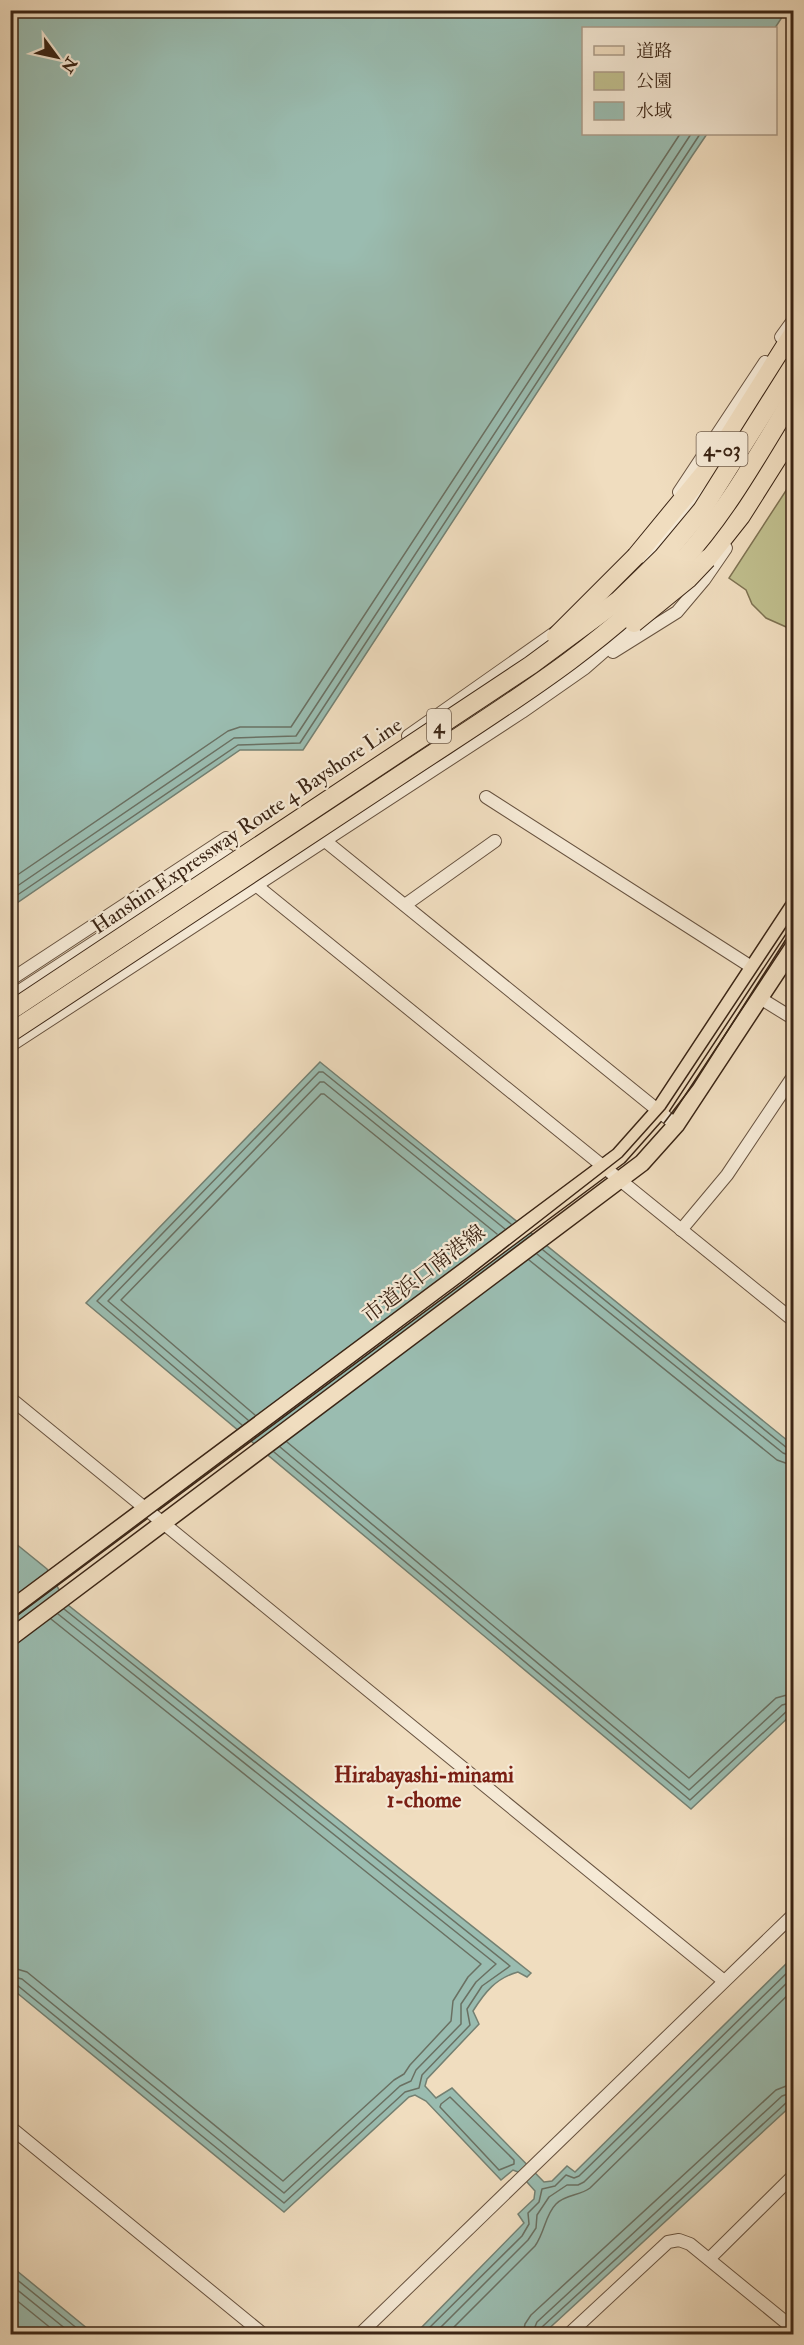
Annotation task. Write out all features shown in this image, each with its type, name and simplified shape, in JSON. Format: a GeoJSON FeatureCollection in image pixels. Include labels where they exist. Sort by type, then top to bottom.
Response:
{"type":"FeatureCollection","features":[{"type":"Feature","properties":{"kind":"highway","name":"4-03"},"geometry":{"type":"LineString","coordinates":[[463,710],[513,672],[570,623],[661,528],[725,443],[794,332]]}},
{"type":"Feature","properties":{"kind":"highway","name":"Hanshin Expressway Route 4 Bayshore Line"},"geometry":{"type":"LineString","coordinates":[[10,1011],[593,621],[663,557],[722,483],[794,364]]}},
{"type":"Feature","properties":{"kind":"highway","name":"Hanshin Expressway Route 4 Bayshore Line"},"geometry":{"type":"LineString","coordinates":[[10,1032],[492,714],[612,628],[681,562],[737,489],[794,396]]}},
{"type":"Feature","properties":{"kind":"highway","name":"4-03"},"geometry":{"type":"LineString","coordinates":[[492,714],[604,644],[688,579],[741,516],[794,432]]}},
{"type":"Feature","properties":{"kind":"main road","name":"市道浜口南港線"},"geometry":{"type":"LineString","coordinates":[[10,1610],[604,1168],[634,1142],[659,1111],[794,906]]}},
{"type":"Feature","properties":{"kind":"main road","name":"市道浜口南港線"},"geometry":{"type":"LineString","coordinates":[[10,1638],[621,1181],[654,1151],[676,1125],[794,946]]}},
{"type":"Feature","properties":{"kind":"street"},"geometry":{"type":"LineString","coordinates":[[412,733],[467,688],[578,607],[627,558],[673,501],[794,319]]}},
{"type":"Feature","properties":{"kind":"street"},"geometry":{"type":"LineString","coordinates":[[10,997],[412,733],[584,611],[651,552],[713,475],[794,347]]}},
{"type":"Feature","properties":{"kind":"street"},"geometry":{"type":"LineString","coordinates":[[585,668],[665,595],[701,554],[748,488],[794,412]]}},
{"type":"Feature","properties":{"kind":"street"},"geometry":{"type":"LineString","coordinates":[[10,1046],[585,668],[659,625],[690,599],[717,562],[794,440]]}},
{"type":"Feature","properties":{"kind":"street"},"geometry":{"type":"LineString","coordinates":[[486,797],[753,968]]}},
{"type":"Feature","properties":{"kind":"street"},"geometry":{"type":"LineString","coordinates":[[10,980],[226,838]]}},
{"type":"Feature","properties":{"kind":"street"},"geometry":{"type":"LineString","coordinates":[[324,840],[676,1125]]}},
{"type":"Feature","properties":{"kind":"street"},"geometry":{"type":"LineString","coordinates":[[405,905],[495,841]]}},
{"type":"Feature","properties":{"kind":"street"},"geometry":{"type":"LineString","coordinates":[[246,844],[256,886],[794,1321]]}},
{"type":"Feature","properties":{"kind":"street"},"geometry":{"type":"LineString","coordinates":[[760,998],[794,1020]]}},
{"type":"Feature","properties":{"kind":"street"},"geometry":{"type":"LineString","coordinates":[[681,1230],[727,1175],[794,1075]]}},
{"type":"Feature","properties":{"kind":"street"},"geometry":{"type":"LineString","coordinates":[[10,1398],[165,1522],[724,1981]]}},
{"type":"Feature","properties":{"kind":"street"},"geometry":{"type":"LineString","coordinates":[[360,2334],[794,1914]]}},
{"type":"Feature","properties":{"kind":"street"},"geometry":{"type":"LineString","coordinates":[[10,2127],[263,2334]]}},
{"type":"Feature","properties":{"kind":"street"},"geometry":{"type":"LineString","coordinates":[[709,2259],[794,2175]]}},
{"type":"Feature","properties":{"kind":"street"},"geometry":{"type":"LineString","coordinates":[[569,2334],[668,2242],[685,2241],[794,2329]]}},
{"type":"Feature","properties":{"kind":"green space"},"geometry":{"type":"Polygon","coordinates":[[[787,489],[794,494],[793,630],[766,618],[752,604],[746,590],[729,578],[787,489]]]}},
{"type":"Feature","properties":{"kind":"water"},"geometry":{"type":"Polygon","coordinates":[[[11,10],[786,11],[776,27],[582,27],[582,135],[706,135],[303,750],[240,750],[11,907],[11,10]]]}},
{"type":"Feature","properties":{"kind":"water"},"geometry":{"type":"Polygon","coordinates":[[[320,1062],[793,1445],[793,1713],[691,1809],[86,1303],[320,1062]]]}},
{"type":"Feature","properties":{"kind":"water"},"geometry":{"type":"Polygon","coordinates":[[[10,1539],[47,1569],[68,1605],[531,1973],[527,1977],[518,1972],[503,1978],[487,1992],[473,2011],[479,2024],[427,2079],[425,2086],[436,2098],[452,2088],[544,2182],[552,2181],[567,2166],[575,2172],[793,1957],[793,2104],[543,2334],[415,2334],[524,2223],[518,2214],[534,2199],[535,2191],[518,2172],[513,2170],[501,2180],[426,2101],[415,2095],[409,2097],[284,2212],[11,1988],[10,1539]]]}},
{"type":"Feature","properties":{"kind":"water"},"geometry":{"type":"Polygon","coordinates":[[[11,2266],[94,2334],[11,2334],[11,2266]]]}},
{"type":"Feature","properties":{"kind":"tram line"},"geometry":{"type":"LineString","coordinates":[[10,1620],[468,1277],[622,1157],[665,1109],[794,915]]}},
{"type":"Feature","properties":{"kind":"tram line"},"geometry":{"type":"LineString","coordinates":[[664,1123],[693,1085],[790,933]]}},
{"type":"Feature","properties":{"kind":"district","name":"Hirabayashi-minami 1-chome"},"geometry":{"type":"Point","coordinates":[424,1788]}}]}
